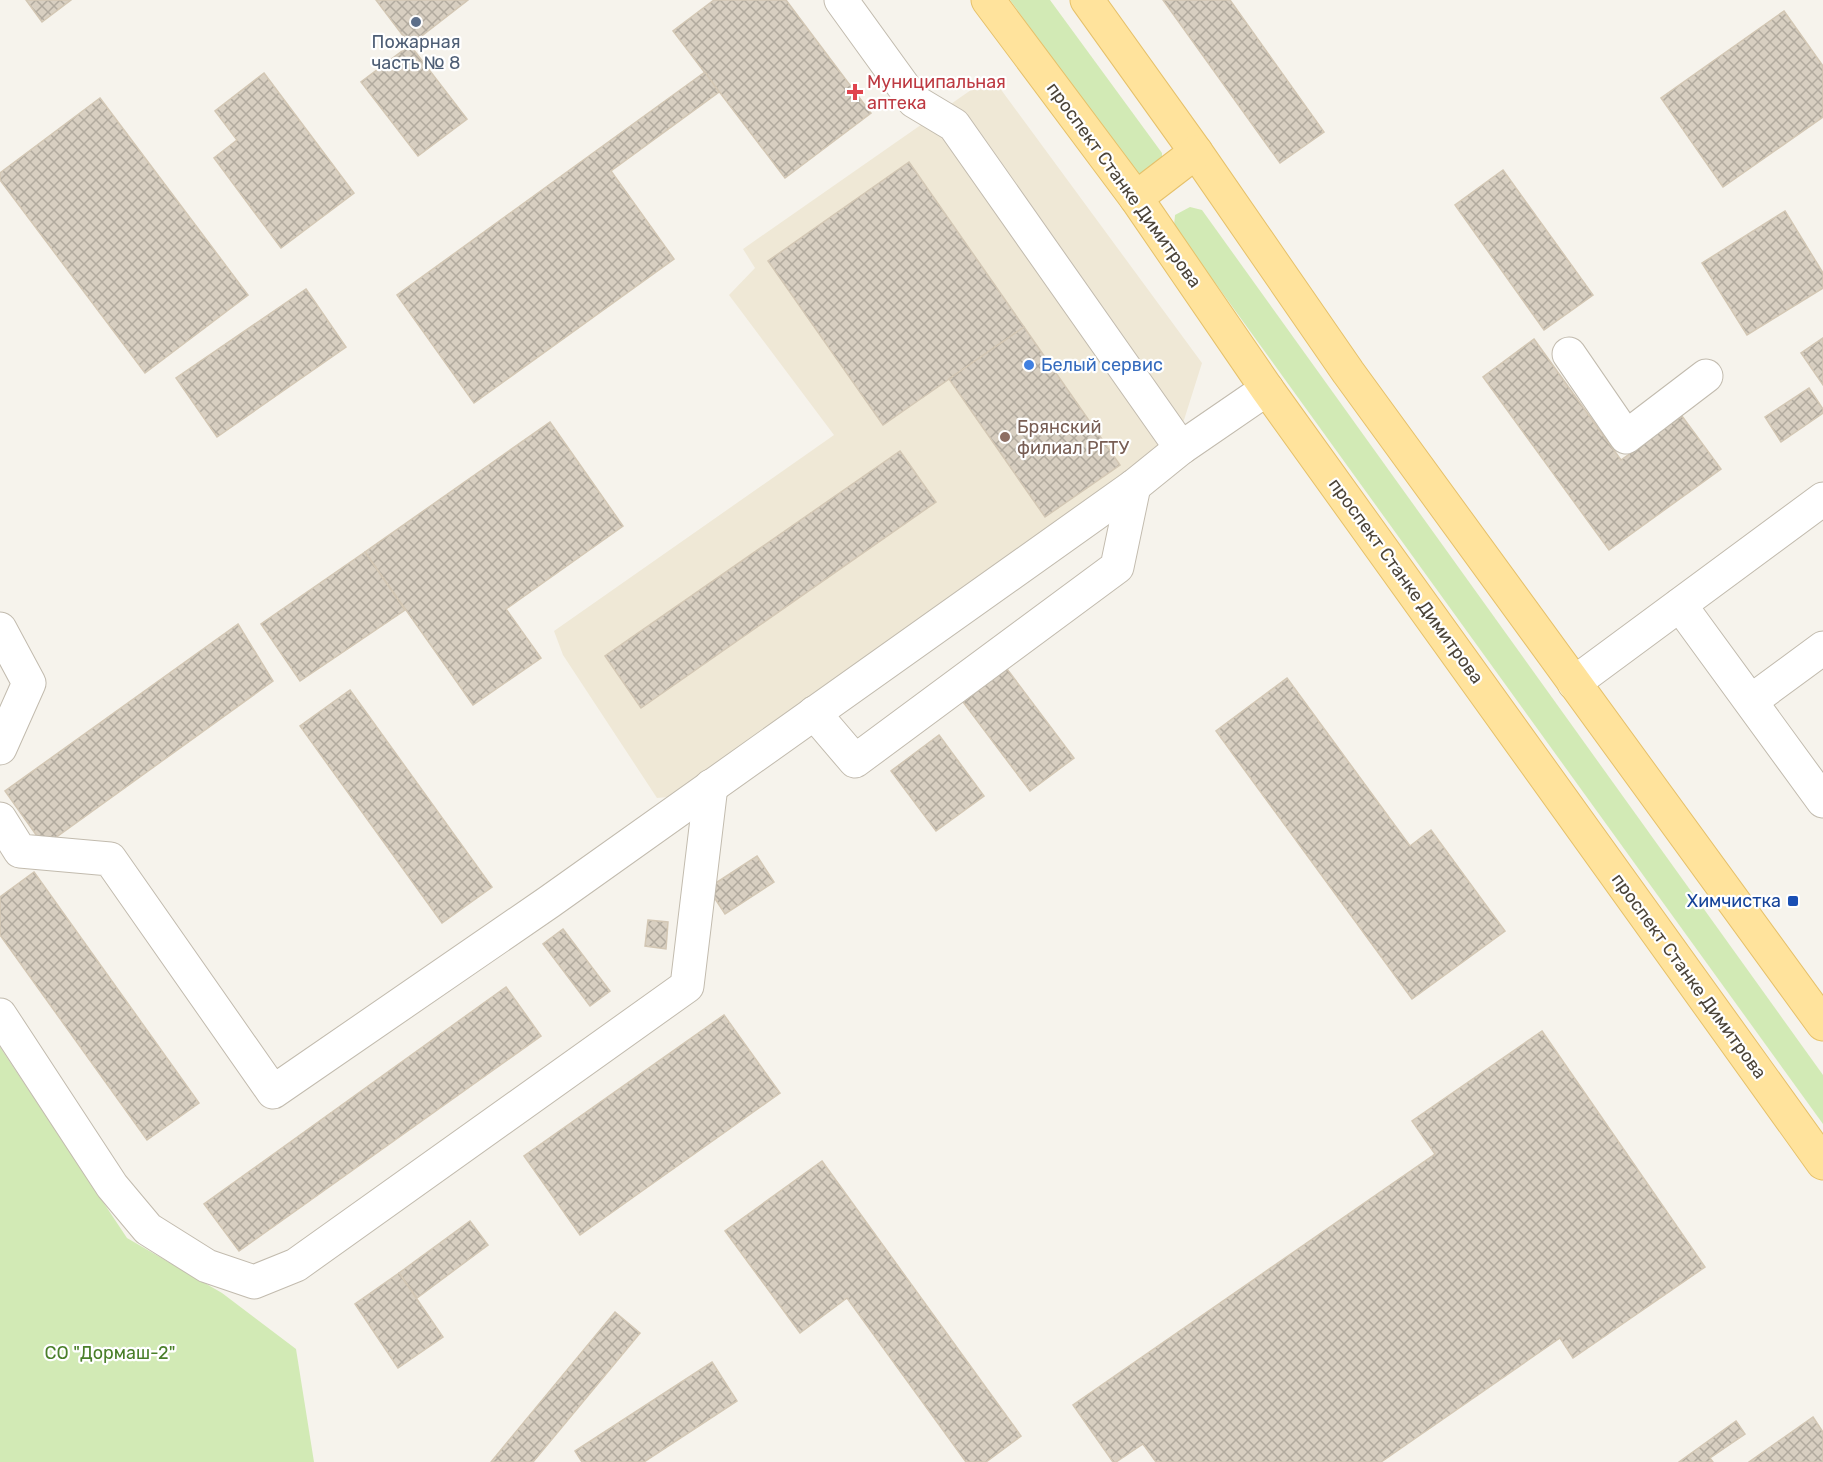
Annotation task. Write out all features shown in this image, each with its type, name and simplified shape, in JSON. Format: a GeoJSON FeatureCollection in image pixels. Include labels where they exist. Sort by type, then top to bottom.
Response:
{"type":"FeatureCollection","features":[{"type":"Feature","properties":{"kind":"main road","name":"проспект Станке Димитрова"},"geometry":{"type":"LineString","coordinates":[[988,0],[1136,198],[1267,389],[1823,1163]]}},
{"type":"Feature","properties":{"kind":"main road"},"geometry":{"type":"LineString","coordinates":[[1087,0],[1197,152],[1348,372],[1823,1024]]}},
{"type":"Feature","properties":{"kind":"main road"},"geometry":{"type":"LineString","coordinates":[[1136,198],[1197,152]]}},
{"type":"Feature","properties":{"kind":"street"},"geometry":{"type":"LineString","coordinates":[[841,0],[914,101],[954,125],[1180,448]]}},
{"type":"Feature","properties":{"kind":"street"},"geometry":{"type":"LineString","coordinates":[[1569,354],[1626,436],[1706,376]]}},
{"type":"Feature","properties":{"kind":"street"},"geometry":{"type":"LineString","coordinates":[[0,819],[20,851],[110,859],[273,1092],[549,902],[1134,486],[1180,448],[1267,389]]}},
{"type":"Feature","properties":{"kind":"street"},"geometry":{"type":"LineString","coordinates":[[814,713],[855,761],[1117,567],[1134,486]]}},
{"type":"Feature","properties":{"kind":"street"},"geometry":{"type":"LineString","coordinates":[[1574,683],[1823,499]]}},
{"type":"Feature","properties":{"kind":"street"},"geometry":{"type":"LineString","coordinates":[[1680,605],[1823,801]]}},
{"type":"Feature","properties":{"kind":"street"},"geometry":{"type":"LineString","coordinates":[[0,629],[29,683],[0,748]]}},
{"type":"Feature","properties":{"kind":"street"},"geometry":{"type":"LineString","coordinates":[[1750,701],[1823,648]]}},
{"type":"Feature","properties":{"kind":"street"},"geometry":{"type":"LineString","coordinates":[[0,1015],[112,1186],[148,1229],[207,1266],[254,1282],[297,1265],[687,986],[711,786]]}},
{"type":"Feature","properties":{"kind":"shaded area","name":"Брянский филиал РГТУ"},"geometry":{"type":"Polygon","coordinates":[[[991,76],[1202,363],[1178,439],[680,796],[657,798],[563,655],[554,631],[834,435],[729,295],[755,268],[743,249],[991,76]]]}},
{"type":"Feature","properties":{"kind":"green space"},"geometry":{"type":"Polygon","coordinates":[[[1010,0],[1050,0],[1162,153],[1162,168],[1149,176],[1135,173],[1010,0]]]}},
{"type":"Feature","properties":{"kind":"green space"},"geometry":{"type":"Polygon","coordinates":[[[1190,207],[1202,210],[1823,1075],[1823,1124],[1174,226],[1175,215],[1190,207]]]}},
{"type":"Feature","properties":{"kind":"green space","name":"СО \"Дормаш-2\""},"geometry":{"type":"Polygon","coordinates":[[[0,1047],[127,1238],[222,1293],[296,1349],[314,1462],[0,1462],[0,1047]]]}},
{"type":"Feature","properties":{"kind":"building"},"geometry":{"type":"Polygon","coordinates":[[[26,0],[71,0],[42,22],[26,0]]]}},
{"type":"Feature","properties":{"kind":"building","name":"Пожарная часть № 8"},"geometry":{"type":"Polygon","coordinates":[[[376,0],[468,0],[410,45],[376,0]]]}},
{"type":"Feature","properties":{"kind":"building"},"geometry":{"type":"Polygon","coordinates":[[[714,0],[786,0],[871,113],[785,178],[673,31],[714,0]]]}},
{"type":"Feature","properties":{"kind":"building"},"geometry":{"type":"Polygon","coordinates":[[[1163,0],[1230,0],[1324,132],[1280,163],[1163,0]]]}},
{"type":"Feature","properties":{"kind":"building"},"geometry":{"type":"Polygon","coordinates":[[[1784,11],[1823,66],[1823,117],[1723,187],[1661,98],[1784,11]]]}},
{"type":"Feature","properties":{"kind":"building"},"geometry":{"type":"Polygon","coordinates":[[[410,45],[467,119],[418,156],[361,82],[410,45]]]}},
{"type":"Feature","properties":{"kind":"building"},"geometry":{"type":"Polygon","coordinates":[[[705,72],[719,92],[611,171],[674,259],[474,403],[397,295],[705,72]]]}},
{"type":"Feature","properties":{"kind":"building"},"geometry":{"type":"Polygon","coordinates":[[[264,73],[354,193],[281,248],[214,158],[237,140],[215,111],[264,73]]]}},
{"type":"Feature","properties":{"kind":"building"},"geometry":{"type":"Polygon","coordinates":[[[100,98],[248,295],[145,373],[0,180],[0,173],[100,98]]]}},
{"type":"Feature","properties":{"kind":"building"},"geometry":{"type":"Polygon","coordinates":[[[909,162],[1024,327],[883,425],[768,261],[909,162]]]}},
{"type":"Feature","properties":{"kind":"building"},"geometry":{"type":"Polygon","coordinates":[[[1503,170],[1593,295],[1544,330],[1455,205],[1503,170]]]}},
{"type":"Feature","properties":{"kind":"building"},"geometry":{"type":"Polygon","coordinates":[[[1785,211],[1823,273],[1823,288],[1747,335],[1702,263],[1785,211]]]}},
{"type":"Feature","properties":{"kind":"building"},"geometry":{"type":"Polygon","coordinates":[[[306,289],[346,347],[217,437],[176,378],[306,289]]]}},
{"type":"Feature","properties":{"kind":"building"},"geometry":{"type":"Polygon","coordinates":[[[1024,327],[1120,465],[1045,517],[949,379],[1024,327]]]}},
{"type":"Feature","properties":{"kind":"building"},"geometry":{"type":"Polygon","coordinates":[[[1823,338],[1823,385],[1801,353],[1823,338]]]}},
{"type":"Feature","properties":{"kind":"building"},"geometry":{"type":"Polygon","coordinates":[[[1534,339],[1621,460],[1682,416],[1721,469],[1609,550],[1483,377],[1534,339]]]}},
{"type":"Feature","properties":{"kind":"building"},"geometry":{"type":"Polygon","coordinates":[[[1809,388],[1823,409],[1823,413],[1781,442],[1765,417],[1809,388]]]}},
{"type":"Feature","properties":{"kind":"building"},"geometry":{"type":"Polygon","coordinates":[[[550,422],[623,526],[506,609],[541,658],[473,705],[365,552],[550,422]]]}},
{"type":"Feature","properties":{"kind":"building"},"geometry":{"type":"Polygon","coordinates":[[[900,451],[936,502],[641,708],[605,656],[900,451]]]}},
{"type":"Feature","properties":{"kind":"building"},"geometry":{"type":"Polygon","coordinates":[[[365,552],[405,610],[300,681],[261,624],[365,552]]]}},
{"type":"Feature","properties":{"kind":"building"},"geometry":{"type":"Polygon","coordinates":[[[238,624],[273,681],[44,846],[5,791],[238,624]]]}},
{"type":"Feature","properties":{"kind":"building"},"geometry":{"type":"Polygon","coordinates":[[[1007,669],[1074,758],[1030,791],[963,702],[1007,669]]]}},
{"type":"Feature","properties":{"kind":"building"},"geometry":{"type":"Polygon","coordinates":[[[1287,678],[1410,846],[1431,830],[1505,931],[1412,999],[1216,731],[1287,678]]]}},
{"type":"Feature","properties":{"kind":"building"},"geometry":{"type":"Polygon","coordinates":[[[350,690],[492,887],[442,923],[300,726],[350,690]]]}},
{"type":"Feature","properties":{"kind":"building"},"geometry":{"type":"Polygon","coordinates":[[[939,735],[984,796],[936,831],[891,771],[939,735]]]}},
{"type":"Feature","properties":{"kind":"building"},"geometry":{"type":"Polygon","coordinates":[[[757,856],[774,882],[725,914],[708,888],[757,856]]]}},
{"type":"Feature","properties":{"kind":"building"},"geometry":{"type":"Polygon","coordinates":[[[34,872],[199,1103],[147,1140],[0,935],[0,897],[34,872]]]}},
{"type":"Feature","properties":{"kind":"building"},"geometry":{"type":"Polygon","coordinates":[[[648,920],[668,922],[666,949],[645,946],[648,920]]]}},
{"type":"Feature","properties":{"kind":"building"},"geometry":{"type":"Polygon","coordinates":[[[563,929],[610,991],[590,1006],[543,944],[563,929]]]}},
{"type":"Feature","properties":{"kind":"building"},"geometry":{"type":"Polygon","coordinates":[[[506,987],[541,1036],[239,1251],[204,1204],[506,987]]]}},
{"type":"Feature","properties":{"kind":"building"},"geometry":{"type":"Polygon","coordinates":[[[724,1015],[780,1093],[580,1235],[524,1156],[724,1015]]]}},
{"type":"Feature","properties":{"kind":"building"},"geometry":{"type":"Polygon","coordinates":[[[1542,1031],[1705,1267],[1573,1358],[1560,1338],[1381,1462],[1156,1462],[1143,1444],[1113,1462],[1073,1405],[1435,1154],[1412,1121],[1542,1031]]]}},
{"type":"Feature","properties":{"kind":"building"},"geometry":{"type":"Polygon","coordinates":[[[822,1161],[1021,1436],[986,1462],[966,1462],[847,1298],[800,1333],[725,1231],[822,1161]]]}},
{"type":"Feature","properties":{"kind":"building"},"geometry":{"type":"Polygon","coordinates":[[[470,1221],[488,1245],[417,1298],[399,1273],[470,1221]]]}},
{"type":"Feature","properties":{"kind":"building"},"geometry":{"type":"Polygon","coordinates":[[[399,1273],[443,1337],[398,1368],[355,1304],[399,1273]]]}},
{"type":"Feature","properties":{"kind":"building"},"geometry":{"type":"Polygon","coordinates":[[[615,1312],[640,1333],[533,1462],[491,1462],[615,1312]]]}},
{"type":"Feature","properties":{"kind":"building"},"geometry":{"type":"Polygon","coordinates":[[[712,1362],[737,1401],[644,1462],[582,1462],[575,1451],[712,1362]]]}},
{"type":"Feature","properties":{"kind":"building"},"geometry":{"type":"Polygon","coordinates":[[[1813,1417],[1823,1432],[1823,1462],[1749,1462],[1813,1417]]]}},
{"type":"Feature","properties":{"kind":"building"},"geometry":{"type":"Polygon","coordinates":[[[1736,1421],[1745,1434],[1710,1458],[1713,1462],[1679,1462],[1736,1421]]]}},
{"type":"Feature","properties":{"kind":"place","name":"Пожарная часть № 8"},"geometry":{"type":"Point","coordinates":[416,22]}},
{"type":"Feature","properties":{"kind":"place","name":"Муниципальная аптека"},"geometry":{"type":"Point","coordinates":[855,92]}},
{"type":"Feature","properties":{"kind":"place","name":"Белый сервис"},"geometry":{"type":"Point","coordinates":[1029,365]}},
{"type":"Feature","properties":{"kind":"place","name":"Брянский филиал РГТУ"},"geometry":{"type":"Point","coordinates":[1005,437]}},
{"type":"Feature","properties":{"kind":"place","name":"Химчистка"},"geometry":{"type":"Point","coordinates":[1793,901]}}]}
